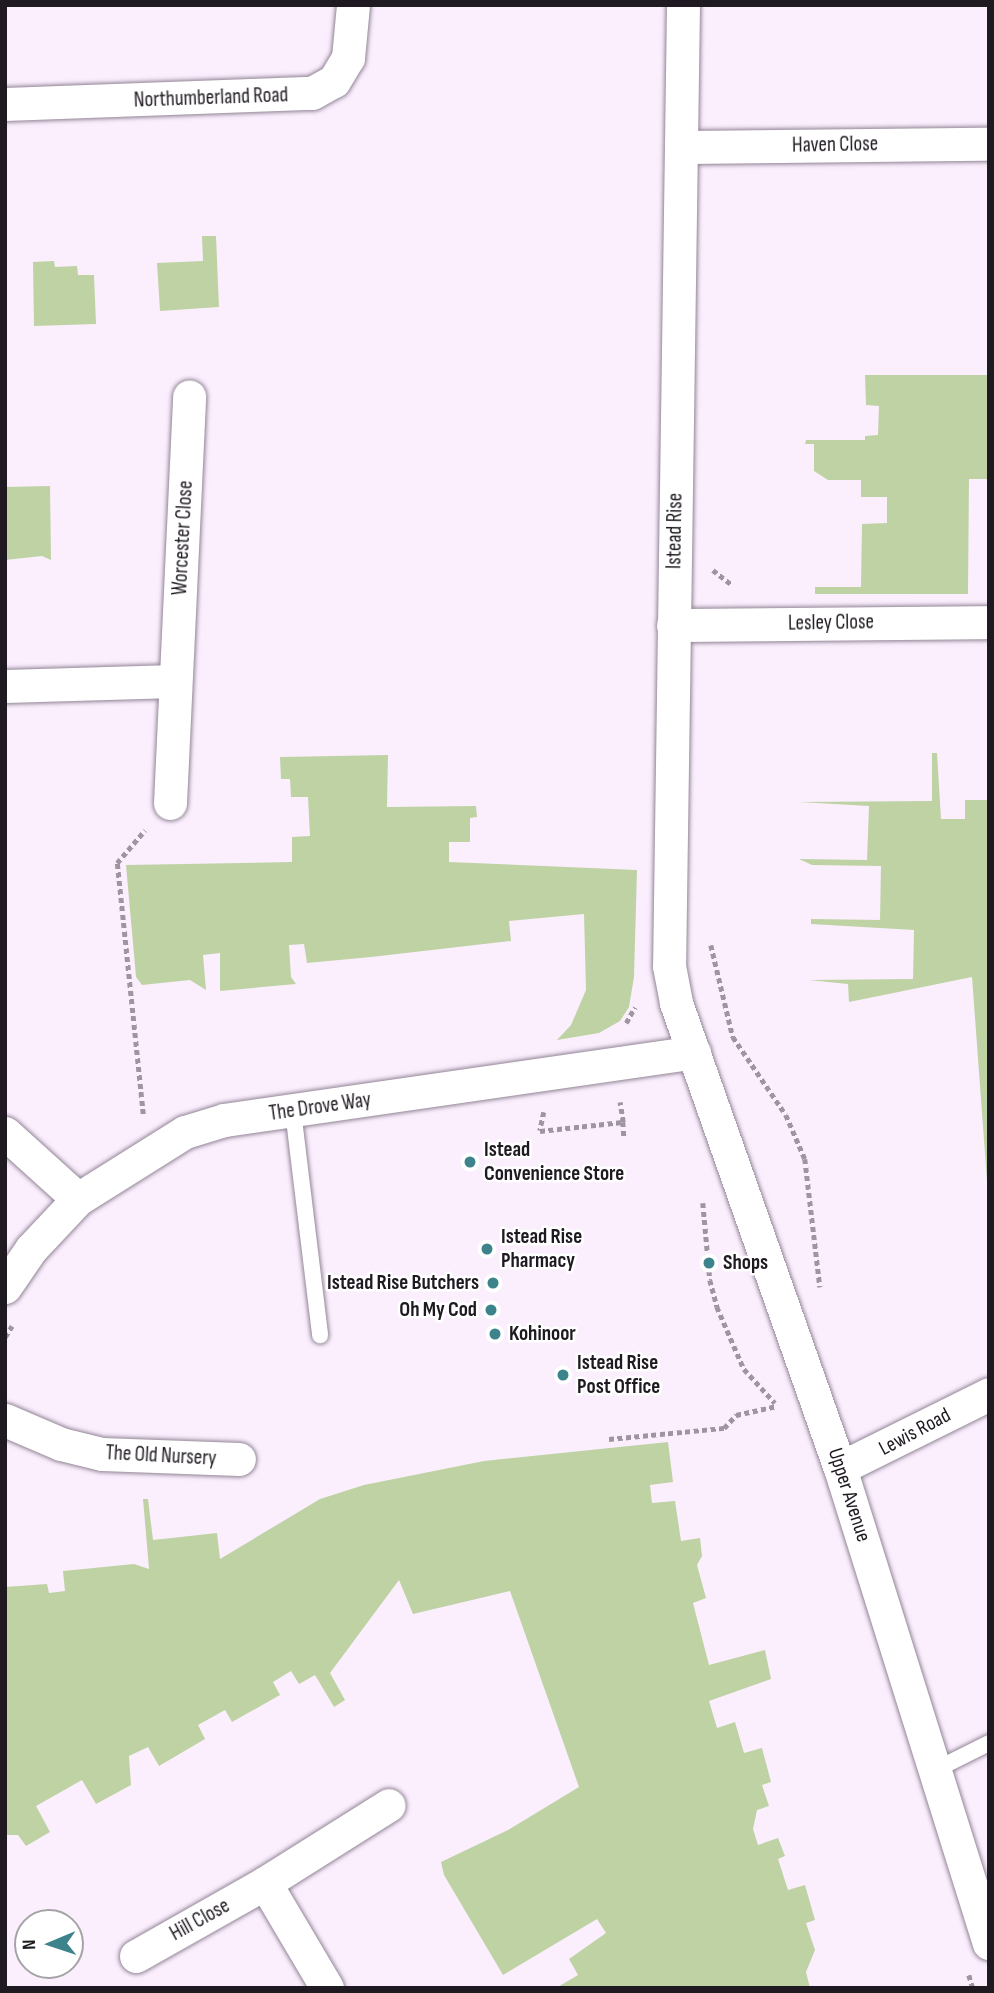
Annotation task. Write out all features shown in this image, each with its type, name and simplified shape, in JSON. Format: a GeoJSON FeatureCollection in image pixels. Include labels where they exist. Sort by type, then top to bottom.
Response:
{"type":"FeatureCollection","features":[{"type":"Feature","properties":{"kind":"street","name":"Northumberland Road"},"geometry":{"type":"LineString","coordinates":[[5,104],[312,93],[334,81],[348,58],[354,5]]}},
{"type":"Feature","properties":{"kind":"street","name":"Istead Rise"},"geometry":{"type":"LineString","coordinates":[[683,5],[670,966],[676,1003],[694,1052]]}},
{"type":"Feature","properties":{"kind":"street","name":"Haven Close"},"geometry":{"type":"LineString","coordinates":[[681,147],[989,144]]}},
{"type":"Feature","properties":{"kind":"street","name":"Worcester Close"},"geometry":{"type":"LineString","coordinates":[[170,803],[189,396]]}},
{"type":"Feature","properties":{"kind":"street","name":"Lesley Close"},"geometry":{"type":"LineString","coordinates":[[673,625],[989,622]]}},
{"type":"Feature","properties":{"kind":"street"},"geometry":{"type":"LineString","coordinates":[[5,686],[175,681]]}},
{"type":"Feature","properties":{"kind":"street","name":"The Drove Way"},"geometry":{"type":"LineString","coordinates":[[12,1302],[31,1249],[78,1199],[186,1132],[224,1120],[694,1052]]}},
{"type":"Feature","properties":{"kind":"street","name":"Upper Avenue"},"geometry":{"type":"LineString","coordinates":[[694,1052],[840,1468],[989,1943]]}},
{"type":"Feature","properties":{"kind":"street"},"geometry":{"type":"LineString","coordinates":[[5,1133],[78,1199]]}},
{"type":"Feature","properties":{"kind":"street","name":"Lewis Road"},"geometry":{"type":"LineString","coordinates":[[840,1468],[989,1394]]}},
{"type":"Feature","properties":{"kind":"street","name":"The Old Nursery"},"geometry":{"type":"LineString","coordinates":[[5,1420],[61,1444],[102,1454],[239,1459]]}},
{"type":"Feature","properties":{"kind":"street","name":"Hill Close"},"geometry":{"type":"LineString","coordinates":[[136,1956],[265,1883],[389,1805]]}},
{"type":"Feature","properties":{"kind":"street"},"geometry":{"type":"LineString","coordinates":[[265,1883],[327,1988]]}},
{"type":"Feature","properties":{"kind":"lane"},"geometry":{"type":"LineString","coordinates":[[293,1111],[320,1335]]}},
{"type":"Feature","properties":{"kind":"lane"},"geometry":{"type":"LineString","coordinates":[[935,1770],[989,1743]]}},
{"type":"Feature","properties":{"kind":"path"},"geometry":{"type":"LineString","coordinates":[[708,562],[738,589]]}},
{"type":"Feature","properties":{"kind":"path"},"geometry":{"type":"LineString","coordinates":[[150,1115],[143,1118],[117,863],[145,830],[146,802],[170,803]]}},
{"type":"Feature","properties":{"kind":"path"},"geometry":{"type":"LineString","coordinates":[[709,938],[733,1037],[786,1115],[805,1159],[821,1297]]}},
{"type":"Feature","properties":{"kind":"path"},"geometry":{"type":"LineString","coordinates":[[618,1030],[631,1016],[637,994]]}},
{"type":"Feature","properties":{"kind":"path"},"geometry":{"type":"LineString","coordinates":[[624,1136],[619,1096],[627,1095]]}},
{"type":"Feature","properties":{"kind":"path"},"geometry":{"type":"LineString","coordinates":[[535,1112],[553,1107]]}},
{"type":"Feature","properties":{"kind":"path"},"geometry":{"type":"LineString","coordinates":[[545,1111],[540,1131],[623,1122]]}},
{"type":"Feature","properties":{"kind":"path"},"geometry":{"type":"LineString","coordinates":[[702,1192],[710,1280],[717,1307],[740,1363],[782,1411]]}},
{"type":"Feature","properties":{"kind":"path"},"geometry":{"type":"LineString","coordinates":[[5,1336],[12,1302]]}},
{"type":"Feature","properties":{"kind":"path"},"geometry":{"type":"LineString","coordinates":[[609,1439],[724,1428],[736,1415],[777,1406]]}},
{"type":"Feature","properties":{"kind":"green space"},"geometry":{"type":"Polygon","coordinates":[[[202,236],[216,236],[219,307],[160,311],[157,263],[203,261],[202,236]]]}},
{"type":"Feature","properties":{"kind":"green space"},"geometry":{"type":"Polygon","coordinates":[[[54,261],[55,267],[77,266],[78,275],[94,275],[96,324],[34,326],[33,262],[54,261]]]}},
{"type":"Feature","properties":{"kind":"green space"},"geometry":{"type":"Polygon","coordinates":[[[865,375],[989,375],[989,479],[969,479],[968,594],[815,594],[815,587],[861,587],[862,524],[887,523],[887,497],[861,497],[861,480],[828,480],[814,471],[814,444],[805,444],[806,440],[865,440],[865,436],[878,435],[879,406],[866,405],[865,375]]]}},
{"type":"Feature","properties":{"kind":"green space"},"geometry":{"type":"Polygon","coordinates":[[[50,486],[51,560],[42,556],[5,560],[5,487],[50,486]]]}},
{"type":"Feature","properties":{"kind":"green space"},"geometry":{"type":"Polygon","coordinates":[[[932,753],[937,753],[941,819],[965,819],[965,800],[988,800],[989,795],[989,1208],[972,977],[849,1002],[848,984],[809,980],[913,979],[914,930],[811,924],[811,919],[880,920],[881,866],[812,865],[799,859],[867,860],[869,806],[799,802],[932,801],[932,753]]]}},
{"type":"Feature","properties":{"kind":"green space"},"geometry":{"type":"Polygon","coordinates":[[[388,755],[387,807],[476,806],[477,817],[470,818],[470,842],[449,842],[449,862],[637,870],[634,977],[629,1007],[620,1021],[599,1033],[557,1040],[571,1025],[586,990],[584,914],[509,921],[511,941],[371,957],[307,963],[304,944],[289,945],[291,977],[296,984],[220,991],[220,953],[203,955],[206,990],[190,980],[142,985],[136,977],[126,865],[292,862],[292,837],[310,836],[308,797],[291,797],[290,779],[281,779],[280,757],[388,755]]]}},
{"type":"Feature","properties":{"kind":"green space"},"geometry":{"type":"Polygon","coordinates":[[[668,1442],[673,1482],[650,1485],[652,1503],[675,1501],[681,1541],[700,1538],[702,1556],[697,1565],[706,1598],[693,1603],[709,1665],[765,1650],[771,1679],[709,1701],[717,1728],[735,1722],[744,1753],[762,1748],[771,1782],[762,1785],[769,1806],[757,1810],[753,1829],[758,1845],[778,1838],[785,1856],[778,1859],[788,1890],[805,1885],[815,1920],[806,1923],[815,1950],[806,1972],[810,1988],[556,1988],[578,1975],[569,1959],[606,1933],[597,1919],[503,1975],[444,1875],[441,1862],[508,1830],[579,1787],[510,1591],[413,1614],[399,1580],[330,1673],[345,1700],[334,1707],[315,1675],[299,1684],[291,1671],[273,1682],[280,1695],[232,1722],[225,1710],[198,1725],[205,1739],[159,1766],[148,1747],[129,1756],[131,1785],[96,1804],[82,1780],[36,1806],[50,1832],[26,1846],[18,1835],[5,1835],[5,1587],[47,1584],[49,1593],[65,1591],[63,1571],[134,1564],[149,1569],[143,1499],[148,1499],[153,1540],[217,1533],[220,1559],[320,1499],[364,1485],[484,1461],[668,1442]]]}},
{"type":"Feature","properties":{"kind":"place","name":"Istead Convenience Store"},"geometry":{"type":"Point","coordinates":[470,1162]}},
{"type":"Feature","properties":{"kind":"place","name":"Istead Rise Pharmacy"},"geometry":{"type":"Point","coordinates":[487,1249]}},
{"type":"Feature","properties":{"kind":"place","name":"Shops"},"geometry":{"type":"Point","coordinates":[709,1263]}},
{"type":"Feature","properties":{"kind":"place","name":"Istead Rise Butchers"},"geometry":{"type":"Point","coordinates":[493,1283]}},
{"type":"Feature","properties":{"kind":"place","name":"Oh My Cod"},"geometry":{"type":"Point","coordinates":[491,1310]}},
{"type":"Feature","properties":{"kind":"place","name":"Kohinoor"},"geometry":{"type":"Point","coordinates":[495,1334]}},
{"type":"Feature","properties":{"kind":"place","name":"Istead Rise Post Office"},"geometry":{"type":"Point","coordinates":[563,1375]}}]}
